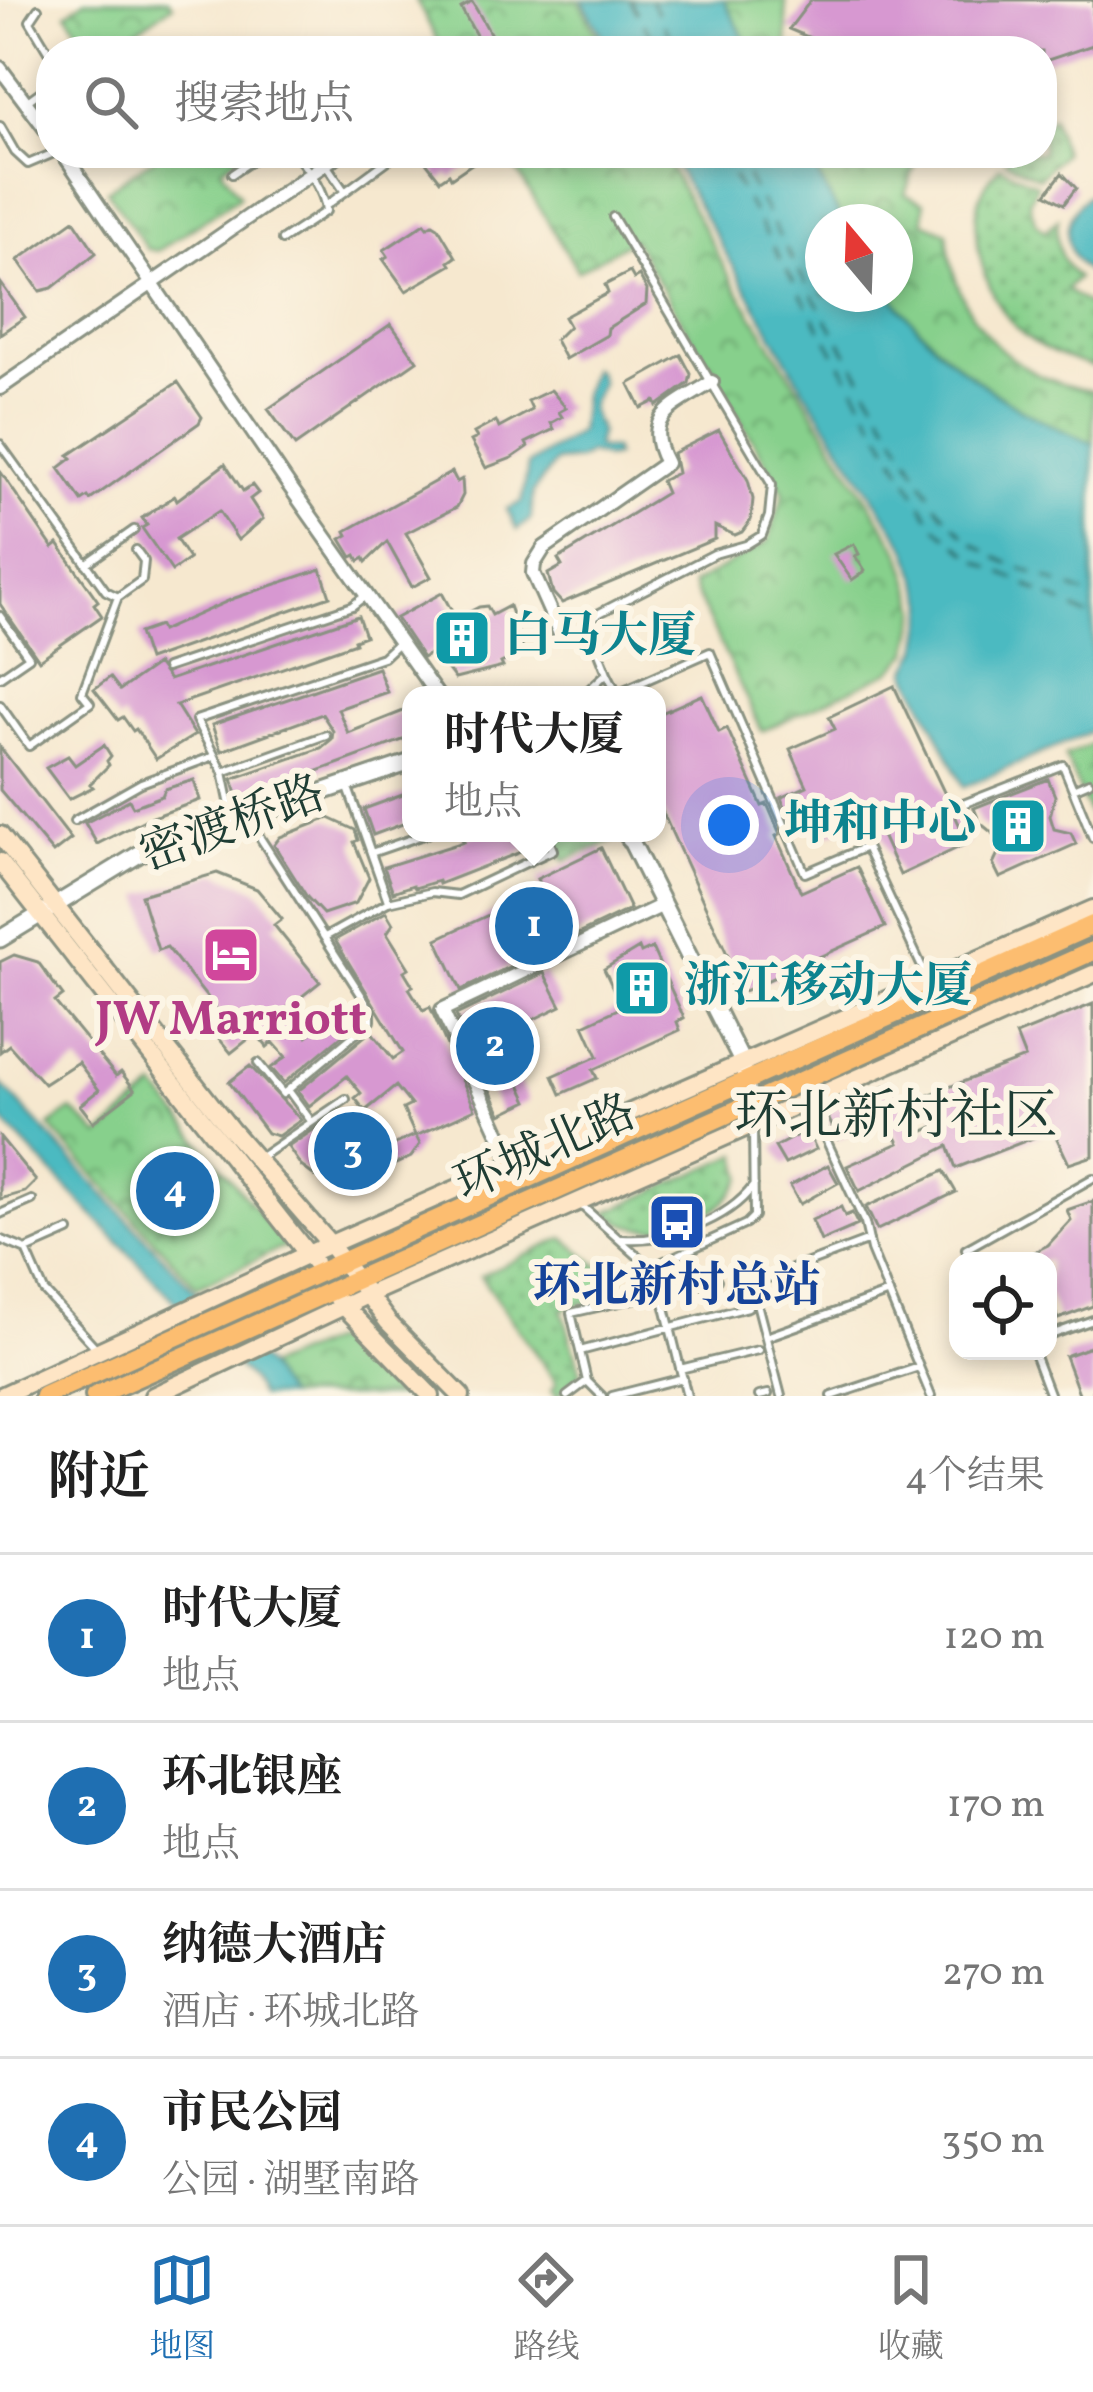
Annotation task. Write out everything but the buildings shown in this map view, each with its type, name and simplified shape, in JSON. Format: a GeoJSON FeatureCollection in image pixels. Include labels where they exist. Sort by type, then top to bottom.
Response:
{"type":"FeatureCollection","features":[{"type":"Feature","properties":{"kind":"main road"},"geometry":{"type":"LineString","coordinates":[[0,835],[48,913],[313,1262],[330,1291],[431,1396]]}},
{"type":"Feature","properties":{"kind":"main road"},"geometry":{"type":"LineString","coordinates":[[0,862],[48,913],[361,1288],[461,1396]]}},
{"type":"Feature","properties":{"kind":"main road","name":"环城北路"},"geometry":{"type":"LineString","coordinates":[[335,1252],[513,1164],[744,1072],[1093,909]]}},
{"type":"Feature","properties":{"kind":"main road","name":"环城北路"},"geometry":{"type":"LineString","coordinates":[[2,1396],[103,1358],[744,1072],[1093,925]]}},
{"type":"Feature","properties":{"kind":"main road","name":"环城北路"},"geometry":{"type":"LineString","coordinates":[[153,1396],[344,1306],[361,1288],[750,1104],[1093,951]]}},
{"type":"Feature","properties":{"kind":"main road","name":"环城北路"},"geometry":{"type":"LineString","coordinates":[[95,1396],[330,1291],[361,1288],[579,1203],[1093,974]]}},
{"type":"Feature","properties":{"kind":"main road","name":"环城北路"},"geometry":{"type":"LineString","coordinates":[[44,1396],[103,1358]]}},
{"type":"Feature","properties":{"kind":"street"},"geometry":{"type":"LineString","coordinates":[[0,68],[36,115]]}},
{"type":"Feature","properties":{"kind":"street"},"geometry":{"type":"LineString","coordinates":[[73,168],[430,686]]}},
{"type":"Feature","properties":{"kind":"street"},"geometry":{"type":"LineString","coordinates":[[0,388],[316,168]]}},
{"type":"Feature","properties":{"kind":"street"},"geometry":{"type":"LineString","coordinates":[[561,636],[533,573],[534,564],[544,548],[666,463],[654,440],[656,426],[664,414],[712,382]]}},
{"type":"Feature","properties":{"kind":"street","name":"密渡桥路"},"geometry":{"type":"LineString","coordinates":[[0,939],[141,853],[402,765]]}},
{"type":"Feature","properties":{"kind":"street"},"geometry":{"type":"LineString","coordinates":[[632,842],[744,1072],[753,1126]]}},
{"type":"Feature","properties":{"kind":"street"},"geometry":{"type":"LineString","coordinates":[[513,1164],[442,1010],[663,905]]}},
{"type":"Feature","properties":{"kind":"lane"},"geometry":{"type":"LineString","coordinates":[[38,9],[30,21],[39,36]]}},
{"type":"Feature","properties":{"kind":"lane"},"geometry":{"type":"LineString","coordinates":[[26,101],[36,94]]}},
{"type":"Feature","properties":{"kind":"lane"},"geometry":{"type":"LineString","coordinates":[[0,126],[15,152],[28,164],[36,161]]}},
{"type":"Feature","properties":{"kind":"lane"},"geometry":{"type":"LineString","coordinates":[[232,174],[241,168]]}},
{"type":"Feature","properties":{"kind":"lane"},"geometry":{"type":"LineString","coordinates":[[282,240],[326,211],[306,168]]}},
{"type":"Feature","properties":{"kind":"lane"},"geometry":{"type":"LineString","coordinates":[[329,168],[345,192]]}},
{"type":"Feature","properties":{"kind":"lane"},"geometry":{"type":"LineString","coordinates":[[327,205],[378,168]]}},
{"type":"Feature","properties":{"kind":"lane"},"geometry":{"type":"LineString","coordinates":[[613,217],[772,484],[770,516],[762,535],[714,554],[586,620],[613,686]]}},
{"type":"Feature","properties":{"kind":"lane"},"geometry":{"type":"LineString","coordinates":[[0,444],[106,591],[118,597]]}},
{"type":"Feature","properties":{"kind":"lane"},"geometry":{"type":"LineString","coordinates":[[86,564],[134,530]]}},
{"type":"Feature","properties":{"kind":"lane"},"geometry":{"type":"LineString","coordinates":[[0,705],[29,746],[90,703],[82,693],[118,597],[142,580],[146,571],[136,550]]}},
{"type":"Feature","properties":{"kind":"lane"},"geometry":{"type":"LineString","coordinates":[[166,668],[352,606],[366,595]]}},
{"type":"Feature","properties":{"kind":"lane"},"geometry":{"type":"LineString","coordinates":[[0,616],[29,656],[0,677]]}},
{"type":"Feature","properties":{"kind":"lane"},"geometry":{"type":"LineString","coordinates":[[258,1063],[284,1094],[371,1021],[371,1010],[241,821],[196,720],[383,657],[399,642]]}},
{"type":"Feature","properties":{"kind":"lane"},"geometry":{"type":"LineString","coordinates":[[635,686],[710,652],[805,873],[866,847],[930,983]]}},
{"type":"Feature","properties":{"kind":"lane"},"geometry":{"type":"LineString","coordinates":[[593,686],[607,673]]}},
{"type":"Feature","properties":{"kind":"lane"},"geometry":{"type":"LineString","coordinates":[[223,772],[326,735]]}},
{"type":"Feature","properties":{"kind":"lane"},"geometry":{"type":"LineString","coordinates":[[74,821],[140,783],[214,756]]}},
{"type":"Feature","properties":{"kind":"lane"},"geometry":{"type":"LineString","coordinates":[[964,805],[1063,765],[1093,838]]}},
{"type":"Feature","properties":{"kind":"lane"},"geometry":{"type":"LineString","coordinates":[[1073,790],[1089,782]]}},
{"type":"Feature","properties":{"kind":"lane"},"geometry":{"type":"LineString","coordinates":[[346,785],[388,902]]}},
{"type":"Feature","properties":{"kind":"lane"},"geometry":{"type":"LineString","coordinates":[[370,853],[402,842]]}},
{"type":"Feature","properties":{"kind":"lane"},"geometry":{"type":"LineString","coordinates":[[325,938],[388,902],[432,892],[458,895],[553,850],[550,842]]}},
{"type":"Feature","properties":{"kind":"lane"},"geometry":{"type":"LineString","coordinates":[[289,1090],[311,1121]]}},
{"type":"Feature","properties":{"kind":"lane"},"geometry":{"type":"LineString","coordinates":[[256,1160],[346,1099]]}},
{"type":"Feature","properties":{"kind":"lane"},"geometry":{"type":"LineString","coordinates":[[808,1101],[931,1396]]}},
{"type":"Feature","properties":{"kind":"lane"},"geometry":{"type":"LineString","coordinates":[[579,1203],[654,1266],[754,1216],[753,1126]]}},
{"type":"Feature","properties":{"kind":"lane"},"geometry":{"type":"LineString","coordinates":[[967,1252],[1093,1178]]}},
{"type":"Feature","properties":{"kind":"lane"},"geometry":{"type":"LineString","coordinates":[[618,1238],[667,1236],[732,1208],[754,1184]]}},
{"type":"Feature","properties":{"kind":"lane"},"geometry":{"type":"LineString","coordinates":[[0,1214],[32,1200]]}},
{"type":"Feature","properties":{"kind":"lane"},"geometry":{"type":"LineString","coordinates":[[26,1250],[69,1231]]}},
{"type":"Feature","properties":{"kind":"lane"},"geometry":{"type":"LineString","coordinates":[[0,1239],[26,1250],[44,1292],[103,1358]]}},
{"type":"Feature","properties":{"kind":"lane"},"geometry":{"type":"LineString","coordinates":[[781,1396],[752,1284],[869,1240]]}},
{"type":"Feature","properties":{"kind":"lane"},"geometry":{"type":"LineString","coordinates":[[602,1396],[587,1381],[571,1313],[717,1280]]}},
{"type":"Feature","properties":{"kind":"lane"},"geometry":{"type":"LineString","coordinates":[[766,1336],[889,1293]]}},
{"type":"Feature","properties":{"kind":"lane"},"geometry":{"type":"LineString","coordinates":[[662,1294],[687,1396]]}},
{"type":"Feature","properties":{"kind":"lane"},"geometry":{"type":"LineString","coordinates":[[580,1351],[748,1306]]}},
{"type":"Feature","properties":{"kind":"lane"},"geometry":{"type":"LineString","coordinates":[[1057,1333],[1093,1319]]}},
{"type":"Feature","properties":{"kind":"lane"},"geometry":{"type":"LineString","coordinates":[[612,1396],[758,1350]]}},
{"type":"Feature","properties":{"kind":"lane"},"geometry":{"type":"LineString","coordinates":[[1037,1360],[1050,1396]]}},
{"type":"Feature","properties":{"kind":"lane"},"geometry":{"type":"LineString","coordinates":[[832,1396],[919,1366]]}},
{"type":"Feature","properties":{"kind":"lane"},"geometry":{"type":"LineString","coordinates":[[567,1396],[587,1381]]}},
{"type":"Feature","properties":{"kind":"green space"},"geometry":{"type":"Polygon","coordinates":[[[85,0],[169,0],[173,5],[128,36],[83,36],[67,13],[85,0]]]}},
{"type":"Feature","properties":{"kind":"green space"},"geometry":{"type":"Polygon","coordinates":[[[416,0],[578,0],[598,36],[435,36],[416,0]]]}},
{"type":"Feature","properties":{"kind":"green space"},"geometry":{"type":"Polygon","coordinates":[[[724,0],[785,0],[787,36],[743,36],[724,0]]]}},
{"type":"Feature","properties":{"kind":"green space"},"geometry":{"type":"Polygon","coordinates":[[[140,168],[221,168],[240,196],[158,251],[147,249],[107,190],[140,168]]]}},
{"type":"Feature","properties":{"kind":"green space"},"geometry":{"type":"Polygon","coordinates":[[[515,168],[670,168],[736,288],[901,553],[919,609],[909,653],[891,671],[762,731],[692,585],[768,542],[784,493],[633,239],[578,271],[515,168]]]}},
{"type":"Feature","properties":{"kind":"green space"},"geometry":{"type":"Polygon","coordinates":[[[814,168],[914,168],[905,194],[924,203],[923,222],[947,232],[951,262],[973,316],[1011,358],[1035,373],[1093,391],[1093,443],[1035,417],[981,383],[905,312],[913,312],[913,204],[833,204],[814,168]]]}},
{"type":"Feature","properties":{"kind":"green space"},"geometry":{"type":"Polygon","coordinates":[[[999,168],[1037,185],[1029,201],[1035,221],[1045,232],[1058,219],[1060,251],[1077,278],[1066,290],[1093,308],[1093,367],[1032,341],[1005,314],[980,256],[977,216],[983,189],[999,168]]]}},
{"type":"Feature","properties":{"kind":"green space"},"geometry":{"type":"Polygon","coordinates":[[[1019,168],[1049,168],[1039,178],[1019,168]]]}},
{"type":"Feature","properties":{"kind":"green space"},"geometry":{"type":"Polygon","coordinates":[[[1093,743],[1093,823],[1065,756],[1093,743]]]}},
{"type":"Feature","properties":{"kind":"green space"},"geometry":{"type":"Polygon","coordinates":[[[556,842],[608,842],[564,861],[556,842]]]}},
{"type":"Feature","properties":{"kind":"green space"},"geometry":{"type":"Polygon","coordinates":[[[156,1088],[286,1246],[197,1287],[49,1126],[72,1110],[100,1136],[156,1088]]]}},
{"type":"Feature","properties":{"kind":"green space"},"geometry":{"type":"Polygon","coordinates":[[[738,1154],[743,1177],[718,1207],[700,1217],[661,1228],[622,1223],[606,1213],[738,1154]]]}},
{"type":"Feature","properties":{"kind":"green space"},"geometry":{"type":"Polygon","coordinates":[[[564,1238],[632,1292],[562,1309],[581,1373],[557,1396],[552,1390],[557,1383],[480,1276],[564,1238]]]}},
{"type":"Feature","properties":{"kind":"green space"},"geometry":{"type":"Polygon","coordinates":[[[331,1341],[351,1348],[397,1396],[286,1396],[266,1367],[331,1341]]]}},
{"type":"Feature","properties":{"kind":"water"},"geometry":{"type":"Polygon","coordinates":[[[582,0],[724,0],[743,36],[602,36],[582,0]]]}},
{"type":"Feature","properties":{"kind":"water"},"geometry":{"type":"Polygon","coordinates":[[[677,168],[814,168],[833,204],[805,204],[805,312],[905,312],[981,383],[1036,417],[1093,443],[1093,731],[964,787],[907,671],[919,649],[927,605],[908,550],[802,386],[677,168]]]}},
{"type":"Feature","properties":{"kind":"water"},"geometry":{"type":"Polygon","coordinates":[[[1093,192],[1093,276],[1074,257],[1068,234],[1074,211],[1093,192]]]}},
{"type":"Feature","properties":{"kind":"water"},"geometry":{"type":"Polygon","coordinates":[[[592,368],[601,383],[591,406],[600,431],[596,446],[613,449],[615,456],[589,453],[578,460],[555,462],[533,492],[531,519],[517,530],[507,509],[522,502],[528,465],[579,432],[592,368]]]}},
{"type":"Feature","properties":{"kind":"water"},"geometry":{"type":"Polygon","coordinates":[[[0,1083],[266,1367],[286,1396],[260,1396],[251,1381],[0,1118],[0,1083]]]}},
{"type":"Feature","properties":{"kind":"ferry route"},"geometry":{"type":"LineString","coordinates":[[630,0],[651,36]]}},
{"type":"Feature","properties":{"kind":"ferry route"},"geometry":{"type":"LineString","coordinates":[[651,0],[670,36]]}},
{"type":"Feature","properties":{"kind":"ferry route"},"geometry":{"type":"LineString","coordinates":[[728,168],[934,525],[978,561],[1093,619]]}},
{"type":"Feature","properties":{"kind":"ferry route"},"geometry":{"type":"LineString","coordinates":[[742,168],[938,507],[970,541],[997,558],[1093,598]]}},
{"type":"Feature","properties":{"kind":"tunnel"},"geometry":{"type":"LineString","coordinates":[[838,1055],[1093,937]]}},
{"type":"Feature","properties":{"kind":"place","name":"白马大厦"},"geometry":{"type":"Point","coordinates":[462,638]}},
{"type":"Feature","properties":{"kind":"place","name":"坤和中心"},"geometry":{"type":"Point","coordinates":[1018,826]}},
{"type":"Feature","properties":{"kind":"place","name":"时代大厦"},"geometry":{"type":"Point","coordinates":[534,926]}},
{"type":"Feature","properties":{"kind":"place","name":"JW Marriott"},"geometry":{"type":"Point","coordinates":[231,955]}},
{"type":"Feature","properties":{"kind":"place","name":"浙江移动大厦"},"geometry":{"type":"Point","coordinates":[642,988]}},
{"type":"Feature","properties":{"kind":"place","name":"环北银座"},"geometry":{"type":"Point","coordinates":[495,1046]}},
{"type":"Feature","properties":{"kind":"place","name":"纳德大酒店"},"geometry":{"type":"Point","coordinates":[353,1151]}},
{"type":"Feature","properties":{"kind":"place","name":"市民公园"},"geometry":{"type":"Point","coordinates":[175,1191]}},
{"type":"Feature","properties":{"kind":"place","name":"环北新村总站"},"geometry":{"type":"Point","coordinates":[677,1222]}},
{"type":"Feature","properties":{"kind":"district","name":"环北新村社区"},"geometry":{"type":"Point","coordinates":[896,1119]}}]}
